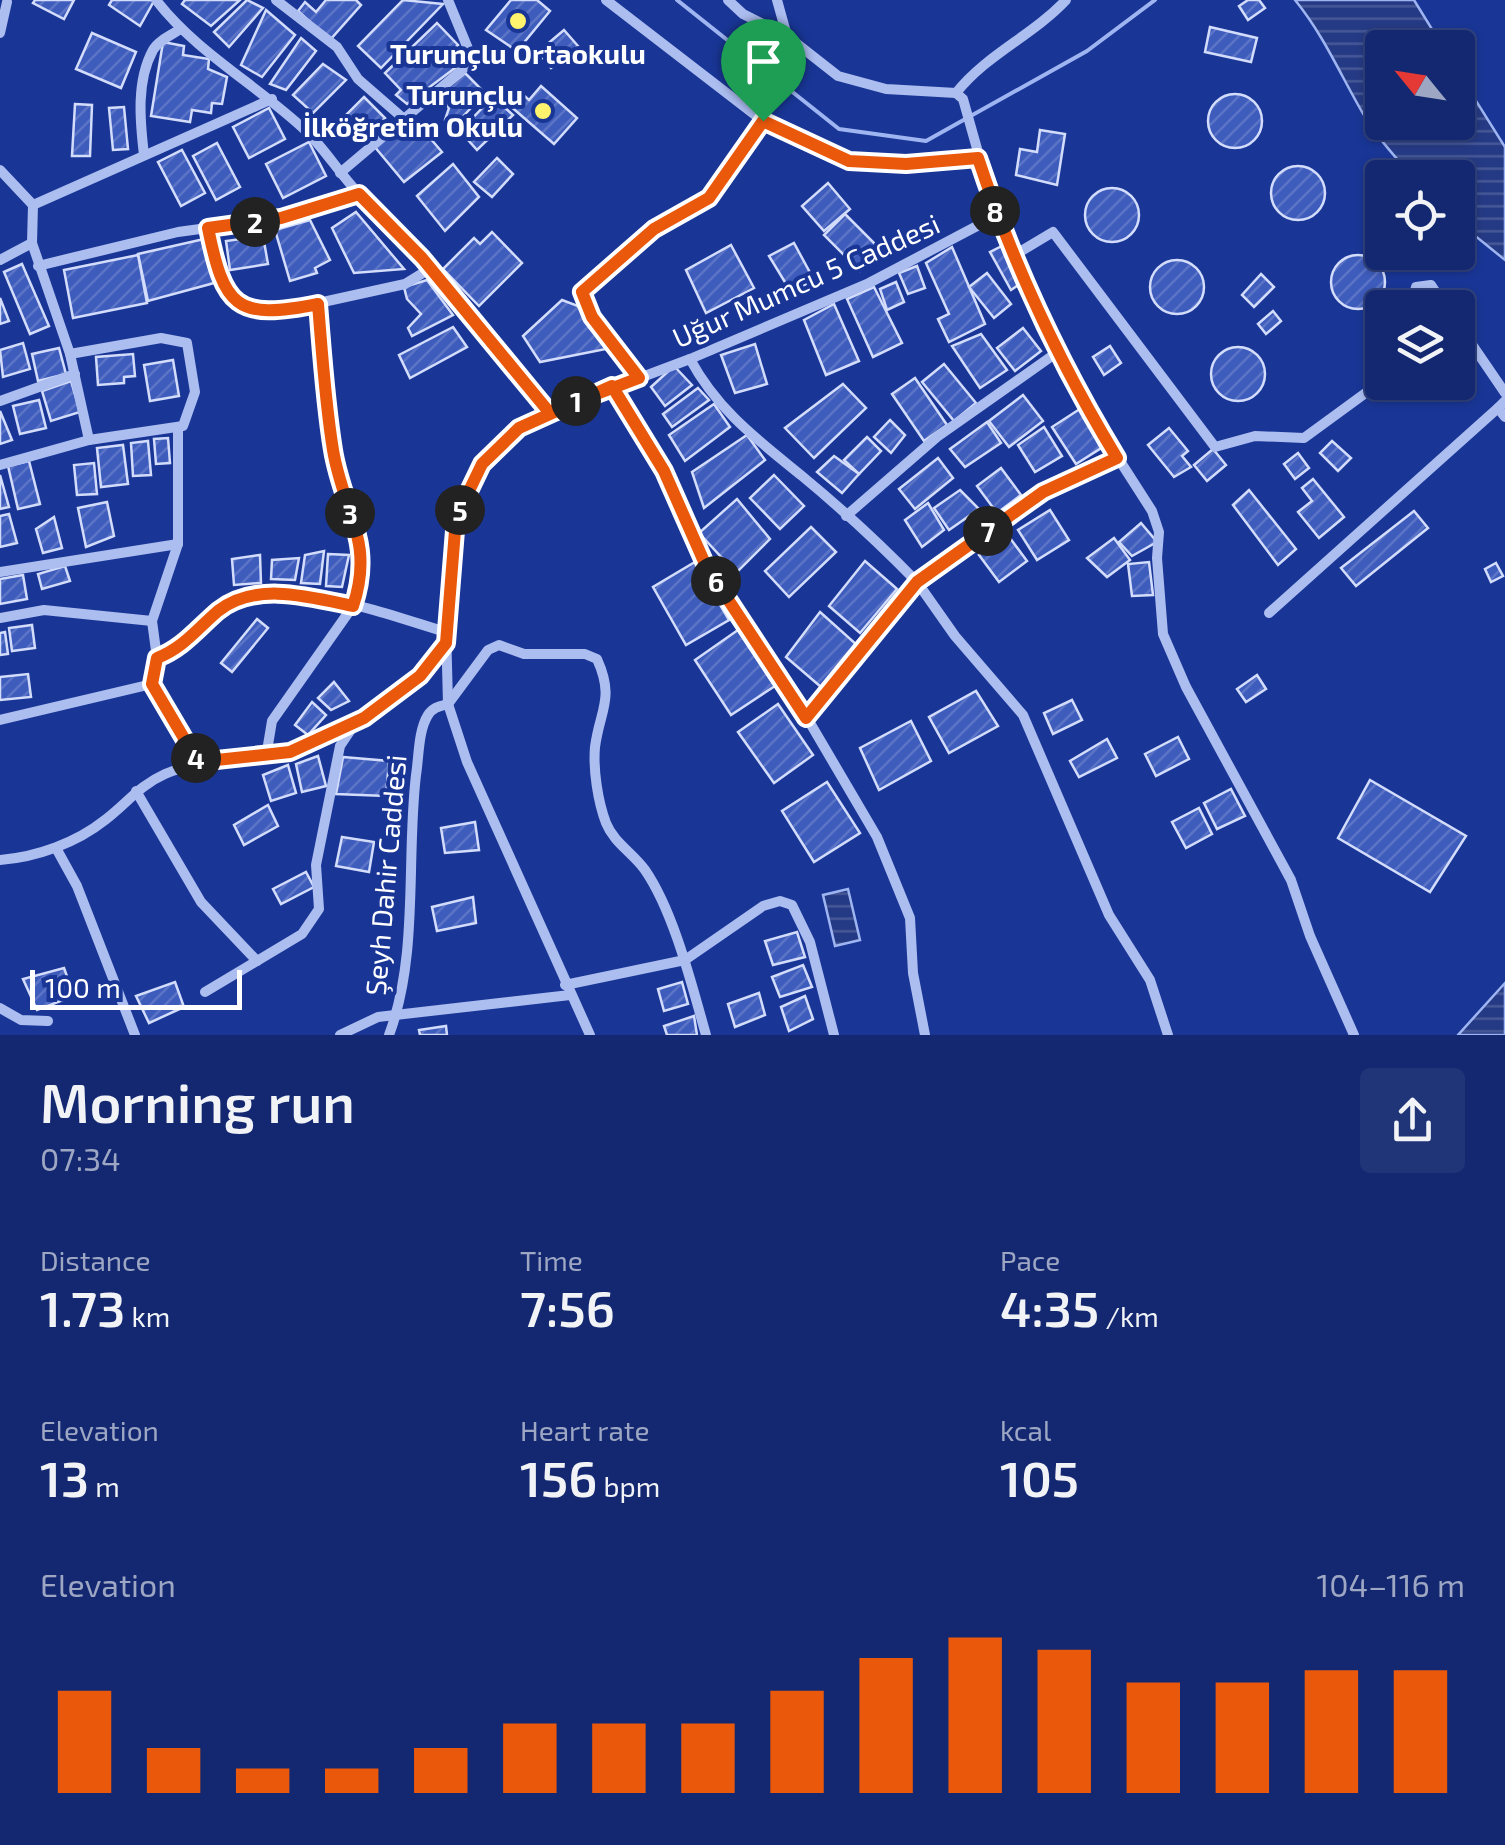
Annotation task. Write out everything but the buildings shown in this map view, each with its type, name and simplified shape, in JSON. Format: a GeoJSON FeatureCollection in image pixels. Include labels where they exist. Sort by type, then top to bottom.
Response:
{"type":"FeatureCollection","features":[{"type":"Feature","properties":{"kind":"street"},"geometry":{"type":"LineString","coordinates":[[156,0],[179,30],[272,99],[320,144],[340,173],[431,268],[549,412],[504,440],[471,484],[456,518],[446,638],[448,704],[467,762],[590,1035]]}},
{"type":"Feature","properties":{"kind":"street"},"geometry":{"type":"LineString","coordinates":[[276,0],[337,47],[358,78],[404,119]]}},
{"type":"Feature","properties":{"kind":"street"},"geometry":{"type":"LineString","coordinates":[[340,173],[469,64],[469,50],[448,0]]}},
{"type":"Feature","properties":{"kind":"street"},"geometry":{"type":"LineString","coordinates":[[606,0],[623,8],[763,121],[849,161],[906,164],[977,154]]}},
{"type":"Feature","properties":{"kind":"street"},"geometry":{"type":"LineString","coordinates":[[728,0],[744,14],[787,36],[838,76],[886,88],[959,96]]}},
{"type":"Feature","properties":{"kind":"street"},"geometry":{"type":"LineString","coordinates":[[777,0],[787,36]]}},
{"type":"Feature","properties":{"kind":"street"},"geometry":{"type":"LineString","coordinates":[[1066,0],[1043,25],[976,67],[959,96],[996,216],[1013,256],[1059,351],[1117,458],[1146,500],[1159,532],[1163,634],[1186,687],[1291,880],[1310,936],[1354,1035]]}},
{"type":"Feature","properties":{"kind":"street"},"geometry":{"type":"LineString","coordinates":[[0,33],[6,3]]}},
{"type":"Feature","properties":{"kind":"street"},"geometry":{"type":"LineString","coordinates":[[144,154],[139,112],[145,78],[154,47],[179,30]]}},
{"type":"Feature","properties":{"kind":"street"},"geometry":{"type":"LineString","coordinates":[[33,205],[272,99]]}},
{"type":"Feature","properties":{"kind":"street"},"geometry":{"type":"LineString","coordinates":[[639,378],[592,317],[582,292],[654,229],[709,198],[763,121]]}},
{"type":"Feature","properties":{"kind":"street"},"geometry":{"type":"LineString","coordinates":[[0,170],[33,205],[32,243],[70,354],[89,440]]}},
{"type":"Feature","properties":{"kind":"street"},"geometry":{"type":"LineString","coordinates":[[38,266],[208,228],[281,218],[359,194]]}},
{"type":"Feature","properties":{"kind":"street","name":"Uğur Mumcu 5 Caddesi"},"geometry":{"type":"LineString","coordinates":[[549,412],[690,360],[869,283],[996,216]]}},
{"type":"Feature","properties":{"kind":"street"},"geometry":{"type":"LineString","coordinates":[[208,228],[220,282],[231,298],[274,311],[404,284],[431,268]]}},
{"type":"Feature","properties":{"kind":"street"},"geometry":{"type":"LineString","coordinates":[[1013,256],[1052,232],[1215,446],[1255,436],[1304,438],[1365,393]]}},
{"type":"Feature","properties":{"kind":"street"},"geometry":{"type":"LineString","coordinates":[[0,260],[32,243]]}},
{"type":"Feature","properties":{"kind":"street"},"geometry":{"type":"LineString","coordinates":[[266,758],[272,721],[353,606],[361,575],[361,537],[334,456],[318,304]]}},
{"type":"Feature","properties":{"kind":"street"},"geometry":{"type":"LineString","coordinates":[[0,465],[89,440],[178,428],[189,418],[195,392],[187,344],[161,338],[70,354]]}},
{"type":"Feature","properties":{"kind":"street"},"geometry":{"type":"LineString","coordinates":[[1475,349],[1505,393]]}},
{"type":"Feature","properties":{"kind":"street"},"geometry":{"type":"LineString","coordinates":[[846,516],[936,436],[1059,351]]}},
{"type":"Feature","properties":{"kind":"street"},"geometry":{"type":"LineString","coordinates":[[690,360],[714,400],[734,422],[917,582],[954,636],[1023,716],[1109,915],[1150,980],[1168,1035]]}},
{"type":"Feature","properties":{"kind":"street"},"geometry":{"type":"LineString","coordinates":[[0,400],[75,374]]}},
{"type":"Feature","properties":{"kind":"street"},"geometry":{"type":"LineString","coordinates":[[612,386],[664,471],[706,566],[878,837],[902,892],[926,1035]]}},
{"type":"Feature","properties":{"kind":"street"},"geometry":{"type":"LineString","coordinates":[[1269,613],[1502,409]]}},
{"type":"Feature","properties":{"kind":"street"},"geometry":{"type":"LineString","coordinates":[[178,428],[178,544],[152,621],[157,658],[152,684],[198,762]]}},
{"type":"Feature","properties":{"kind":"street"},"geometry":{"type":"LineString","coordinates":[[806,718],[917,582],[1043,492],[1117,458]]}},
{"type":"Feature","properties":{"kind":"street"},"geometry":{"type":"LineString","coordinates":[[0,572],[178,544]]}},
{"type":"Feature","properties":{"kind":"street"},"geometry":{"type":"LineString","coordinates":[[157,658],[183,646],[223,607],[246,596],[306,596],[353,606],[446,638]]}},
{"type":"Feature","properties":{"kind":"street"},"geometry":{"type":"LineString","coordinates":[[0,618],[44,610],[152,621]]}},
{"type":"Feature","properties":{"kind":"street"},"geometry":{"type":"LineString","coordinates":[[204,992],[302,934],[319,909],[316,865],[336,758],[348,730],[420,676],[446,638]]}},
{"type":"Feature","properties":{"kind":"street","name":"Şeyh Dahir Caddesi"},"geometry":{"type":"LineString","coordinates":[[389,1035],[404,973],[411,819],[426,717],[434,708],[448,704],[488,650],[499,645],[524,654],[585,654],[597,659],[607,687],[608,706],[595,751],[606,823],[645,870],[685,960]]}},
{"type":"Feature","properties":{"kind":"street"},"geometry":{"type":"LineString","coordinates":[[0,720],[152,684]]}},
{"type":"Feature","properties":{"kind":"street"},"geometry":{"type":"LineString","coordinates":[[0,860],[56,848],[104,821],[136,790],[198,762],[266,758],[290,752],[364,718]]}},
{"type":"Feature","properties":{"kind":"street"},"geometry":{"type":"LineString","coordinates":[[136,790],[201,902],[258,962]]}},
{"type":"Feature","properties":{"kind":"street"},"geometry":{"type":"LineString","coordinates":[[56,848],[77,886],[136,1035]]}},
{"type":"Feature","properties":{"kind":"street"},"geometry":{"type":"LineString","coordinates":[[340,1035],[378,1017],[568,990],[685,960],[764,906],[780,901],[792,905],[810,942],[834,1035]]}},
{"type":"Feature","properties":{"kind":"street"},"geometry":{"type":"LineString","coordinates":[[685,960],[706,1035]]}},
{"type":"Feature","properties":{"kind":"street"},"geometry":{"type":"LineString","coordinates":[[0,1008],[21,1020],[48,1021]]}},
{"type":"Feature","properties":{"kind":"water"},"geometry":{"type":"Polygon","coordinates":[[[1295,0],[1414,0],[1433,30],[1365,30],[1365,117],[1316,29],[1295,0]]]}},
{"type":"Feature","properties":{"kind":"water"},"geometry":{"type":"Polygon","coordinates":[[[1475,99],[1505,147],[1505,260],[1475,236],[1475,160],[1398,160],[1381,140],[1475,140],[1475,99]]]}},
{"type":"Feature","properties":{"kind":"water"},"geometry":{"type":"Polygon","coordinates":[[[848,889],[860,940],[835,946],[823,895],[848,889]]]}},
{"type":"Feature","properties":{"kind":"water"},"geometry":{"type":"Polygon","coordinates":[[[1505,983],[1505,1035],[1458,1035],[1505,983]]]}},
{"type":"Feature","properties":{"kind":"waterway"},"geometry":{"type":"LineString","coordinates":[[677,0],[839,129],[926,141],[1087,51],[1155,0]]}},
{"type":"Feature","properties":{"kind":"place","name":"Turunçlu Ortaokulu"},"geometry":{"type":"Point","coordinates":[518,21]}},
{"type":"Feature","properties":{"kind":"place","name":"Turunçlu İlköğretim Okulu"},"geometry":{"type":"Point","coordinates":[543,111]}},
{"type":"Feature","properties":{"kind":"route"},"geometry":{"type":"LineString","coordinates":[[763,121],[709,198],[654,229],[582,292],[581,299],[592,317],[639,378],[612,386],[549,412],[422,258],[359,194],[344,202],[281,218],[208,228],[220,282],[231,298],[266,311],[318,304],[332,446],[346,504],[361,537],[362,562],[360,587],[353,606],[306,596],[246,596],[223,607],[183,646],[157,658],[152,684],[198,762],[266,758],[290,752],[364,718],[420,676],[446,643],[456,518],[482,464],[519,428],[612,386],[664,471],[706,566],[786,682],[806,718],[917,582],[1043,492],[1117,458],[1032,300],[996,216],[978,158],[864,164],[849,161],[763,121]]}}]}
